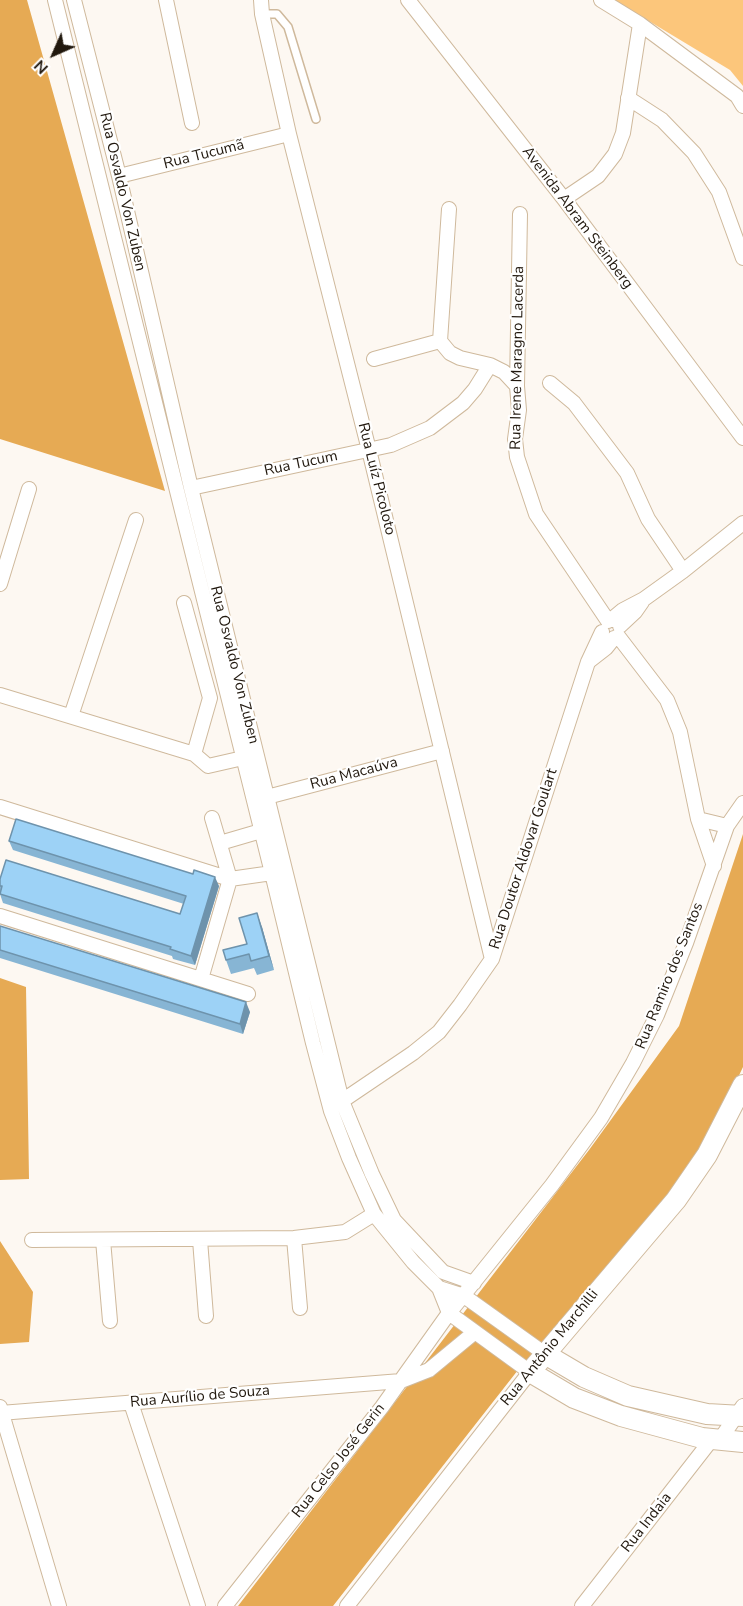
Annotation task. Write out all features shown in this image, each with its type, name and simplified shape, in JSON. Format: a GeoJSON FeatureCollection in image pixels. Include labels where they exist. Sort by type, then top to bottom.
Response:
{"type":"FeatureCollection","features":[{"type":"Feature","properties":{"kind":"street","name":"Rua Osvaldo Von Zuben"},"geometry":{"type":"LineString","coordinates":[[55,0],[331,1111],[374,1214],[413,1263],[439,1288],[449,1313]]}},
{"type":"Feature","properties":{"kind":"street","name":"Rua Osvaldo Von Zuben"},"geometry":{"type":"LineString","coordinates":[[74,0],[119,176],[191,488],[342,1101],[394,1220],[443,1272],[474,1283]]}},
{"type":"Feature","properties":{"kind":"street"},"geometry":{"type":"LineString","coordinates":[[166,0],[192,123]]}},
{"type":"Feature","properties":{"kind":"street","name":"Avenida Abram Steinberg"},"geometry":{"type":"LineString","coordinates":[[408,0],[564,199],[743,438]]}},
{"type":"Feature","properties":{"kind":"street"},"geometry":{"type":"LineString","coordinates":[[601,0],[640,24],[737,96],[743,106]]}},
{"type":"Feature","properties":{"kind":"street","name":"Rua Luíz Picoloto"},"geometry":{"type":"LineString","coordinates":[[262,7],[289,134],[369,450],[492,959]]}},
{"type":"Feature","properties":{"kind":"street"},"geometry":{"type":"LineString","coordinates":[[564,199],[598,176],[615,154],[623,133],[640,24]]}},
{"type":"Feature","properties":{"kind":"street"},"geometry":{"type":"LineString","coordinates":[[628,98],[662,120],[694,153],[719,192],[743,258]]}},
{"type":"Feature","properties":{"kind":"street","name":"Rua Tucumã"},"geometry":{"type":"LineString","coordinates":[[119,176],[289,134]]}},
{"type":"Feature","properties":{"kind":"street"},"geometry":{"type":"LineString","coordinates":[[448,209],[440,341],[450,352],[460,358],[490,365],[504,372],[517,386]]}},
{"type":"Feature","properties":{"kind":"street","name":"Rua Irene Maragno Lacerda"},"geometry":{"type":"LineString","coordinates":[[520,214],[517,386],[519,410],[515,439],[517,457],[536,514],[612,629],[667,700],[681,732],[698,819],[714,866]]}},
{"type":"Feature","properties":{"kind":"street"},"geometry":{"type":"LineString","coordinates":[[374,359],[440,341]]}},
{"type":"Feature","properties":{"kind":"street","name":"Rua Tucum"},"geometry":{"type":"LineString","coordinates":[[191,488],[391,445],[430,428],[463,403],[490,365]]}},
{"type":"Feature","properties":{"kind":"street"},"geometry":{"type":"LineString","coordinates":[[550,384],[574,403],[627,473],[648,519],[683,571]]}},
{"type":"Feature","properties":{"kind":"street"},"geometry":{"type":"LineString","coordinates":[[0,584],[29,489]]}},
{"type":"Feature","properties":{"kind":"street"},"geometry":{"type":"LineString","coordinates":[[71,716],[136,520]]}},
{"type":"Feature","properties":{"kind":"street","name":"Rua Doutor Aldovar Goulart"},"geometry":{"type":"LineString","coordinates":[[342,1101],[439,1032],[492,959],[588,662],[606,648],[612,629],[635,612],[644,599],[743,523]]}},
{"type":"Feature","properties":{"kind":"street"},"geometry":{"type":"LineString","coordinates":[[184,603],[210,699],[194,754]]}},
{"type":"Feature","properties":{"kind":"street"},"geometry":{"type":"LineString","coordinates":[[0,695],[194,754],[208,766],[243,758]]}},
{"type":"Feature","properties":{"kind":"street","name":"Rua Macaúva"},"geometry":{"type":"LineString","coordinates":[[267,797],[442,751]]}},
{"type":"Feature","properties":{"kind":"street","name":"Rua Ramiro dos Santos"},"geometry":{"type":"LineString","coordinates":[[449,1313],[552,1185],[601,1118],[633,1063],[657,1015],[727,826],[743,803]]}},
{"type":"Feature","properties":{"kind":"street"},"geometry":{"type":"LineString","coordinates":[[0,807],[230,879],[272,873]]}},
{"type":"Feature","properties":{"kind":"street"},"geometry":{"type":"LineString","coordinates":[[201,979],[230,879],[212,818]]}},
{"type":"Feature","properties":{"kind":"street"},"geometry":{"type":"LineString","coordinates":[[698,819],[727,826]]}},
{"type":"Feature","properties":{"kind":"street"},"geometry":{"type":"LineString","coordinates":[[220,843],[261,831]]}},
{"type":"Feature","properties":{"kind":"street"},"geometry":{"type":"LineString","coordinates":[[0,916],[248,994]]}},
{"type":"Feature","properties":{"kind":"street","name":"Rua Antônio Marchilli"},"geometry":{"type":"LineString","coordinates":[[347,1606],[530,1372],[676,1200],[707,1155],[743,1085]]}},
{"type":"Feature","properties":{"kind":"street"},"geometry":{"type":"LineString","coordinates":[[32,1240],[294,1238],[345,1232],[374,1214]]}},
{"type":"Feature","properties":{"kind":"street"},"geometry":{"type":"LineString","coordinates":[[294,1238],[300,1308]]}},
{"type":"Feature","properties":{"kind":"street"},"geometry":{"type":"LineString","coordinates":[[104,1240],[110,1321]]}},
{"type":"Feature","properties":{"kind":"street"},"geometry":{"type":"LineString","coordinates":[[200,1240],[206,1316]]}},
{"type":"Feature","properties":{"kind":"street","name":"Rua Osvaldo Von Zuben"},"geometry":{"type":"LineString","coordinates":[[439,1288],[464,1296],[545,1354],[584,1377],[628,1396],[707,1414],[740,1412]]}},
{"type":"Feature","properties":{"kind":"street"},"geometry":{"type":"LineString","coordinates":[[449,1313],[530,1372],[574,1398],[621,1416],[716,1440],[743,1442]]}},
{"type":"Feature","properties":{"kind":"street","name":"Rua Celso José Gerin"},"geometry":{"type":"LineString","coordinates":[[225,1606],[401,1381],[449,1313]]}},
{"type":"Feature","properties":{"kind":"street"},"geometry":{"type":"LineString","coordinates":[[401,1381],[429,1370],[475,1332]]}},
{"type":"Feature","properties":{"kind":"street","name":"Rua Aurílio de Souza"},"geometry":{"type":"LineString","coordinates":[[1,1411],[401,1381]]}},
{"type":"Feature","properties":{"kind":"street"},"geometry":{"type":"LineString","coordinates":[[131,1403],[198,1606]]}},
{"type":"Feature","properties":{"kind":"street"},"geometry":{"type":"LineString","coordinates":[[1,1411],[59,1606]]}},
{"type":"Feature","properties":{"kind":"street","name":"Rua Indaia"},"geometry":{"type":"LineString","coordinates":[[582,1606],[740,1412]]}},
{"type":"Feature","properties":{"kind":"lane"},"geometry":{"type":"LineString","coordinates":[[262,7],[277,14],[288,27],[316,118]]}},
{"type":"Feature","properties":{"kind":"shaded area"},"geometry":{"type":"Polygon","coordinates":[[[0,0],[27,0],[165,491],[0,439],[0,0]]]}},
{"type":"Feature","properties":{"kind":"shaded area"},"geometry":{"type":"Polygon","coordinates":[[[614,0],[743,0],[743,86],[730,70],[614,0]]]}},
{"type":"Feature","properties":{"kind":"shaded area"},"geometry":{"type":"Polygon","coordinates":[[[743,834],[743,1067],[702,1153],[656,1214],[518,1370],[333,1606],[238,1606],[589,1150],[679,1026],[743,834]]]}},
{"type":"Feature","properties":{"kind":"shaded area"},"geometry":{"type":"Polygon","coordinates":[[[0,978],[26,987],[29,1179],[0,1180],[0,978]]]}},
{"type":"Feature","properties":{"kind":"shaded area"},"geometry":{"type":"Polygon","coordinates":[[[0,1241],[33,1292],[29,1342],[0,1344],[0,1241]]]}},
{"type":"Feature","properties":{"kind":"building"},"geometry":{"type":"Polygon","coordinates":[[[16,819],[193,874],[194,870],[215,877],[191,956],[170,949],[171,947],[0,894],[2,886],[0,886],[0,879],[6,860],[180,914],[186,896],[9,841],[16,819]]]}},
{"type":"Feature","properties":{"kind":"building"},"geometry":{"type":"Polygon","coordinates":[[[257,913],[269,956],[251,961],[249,954],[226,960],[223,950],[247,944],[239,918],[257,913]]]}},
{"type":"Feature","properties":{"kind":"building"},"geometry":{"type":"Polygon","coordinates":[[[0,926],[246,1002],[240,1024],[0,950],[0,926]]]}}]}
